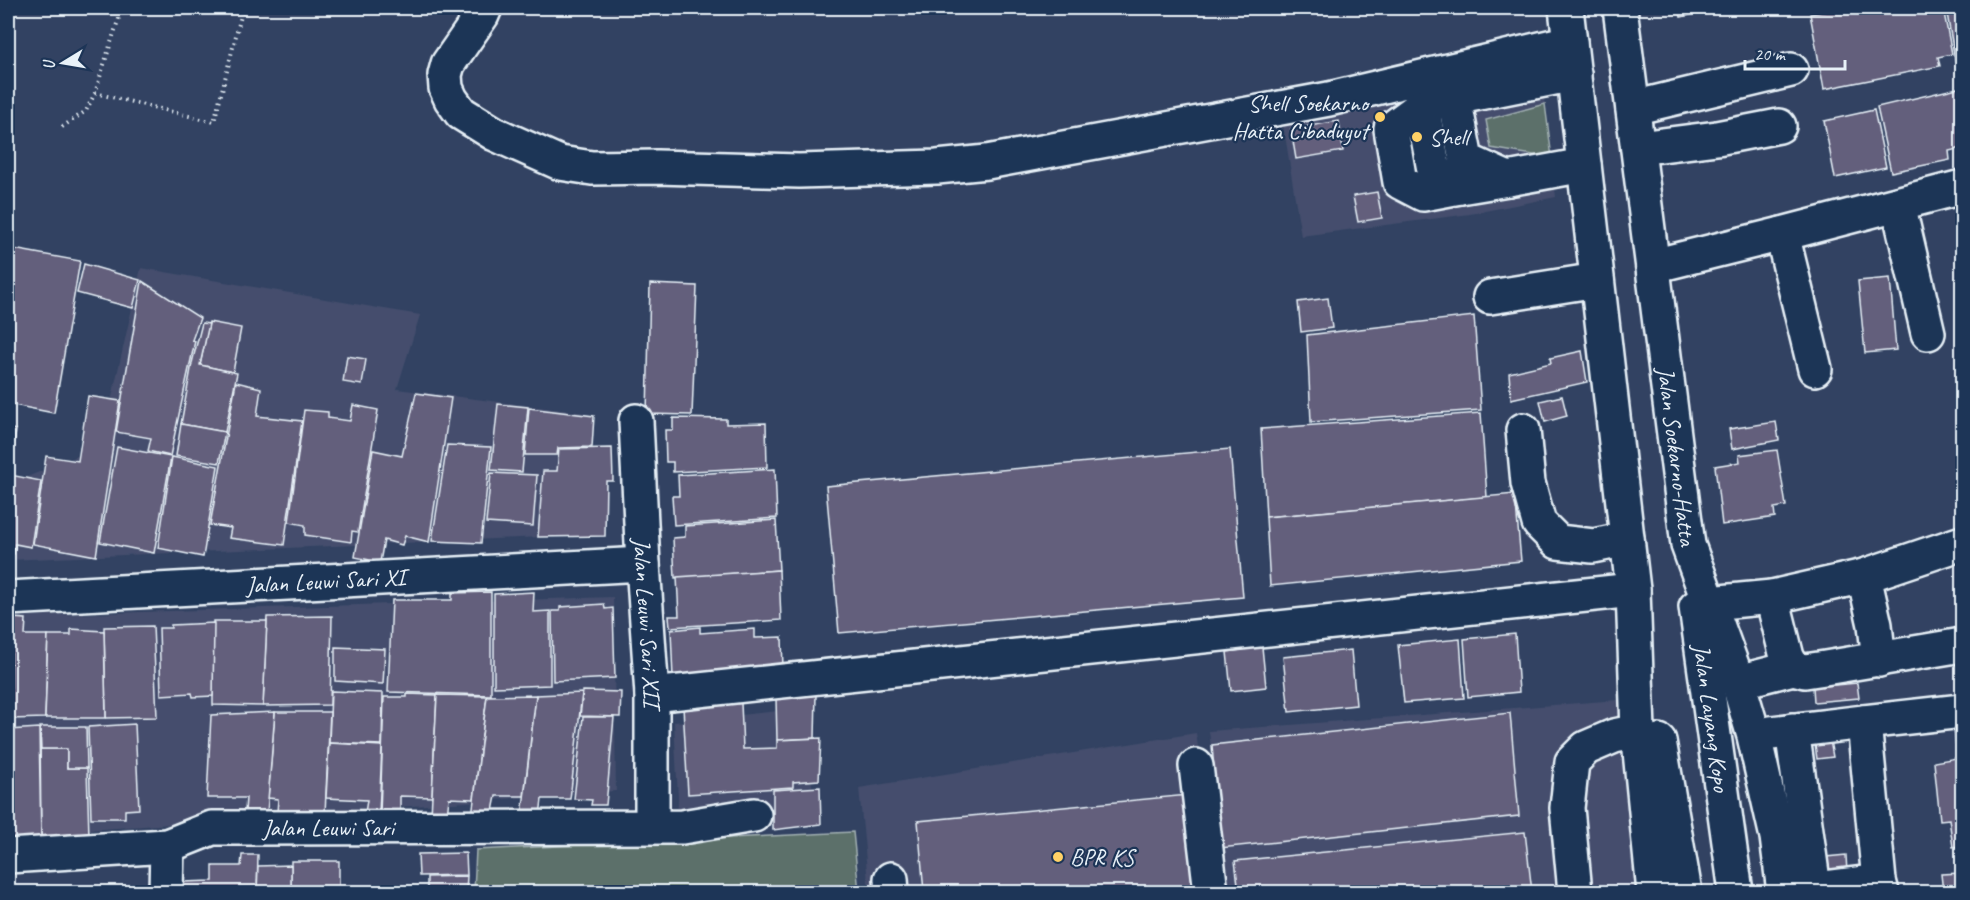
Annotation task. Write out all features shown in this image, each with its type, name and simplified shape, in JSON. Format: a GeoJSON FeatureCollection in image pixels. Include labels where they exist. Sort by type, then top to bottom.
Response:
{"type":"FeatureCollection","features":[{"type":"Feature","properties":{"kind":"main road"},"geometry":{"type":"LineString","coordinates":[[484,8],[482,15],[448,64],[445,75],[446,88],[451,99],[461,113],[495,134],[560,163],[592,168],[799,171],[937,167],[987,162],[1329,99],[1569,42]]}},
{"type":"Feature","properties":{"kind":"main road"},"geometry":{"type":"LineString","coordinates":[[1566,8],[1633,590],[1685,892]]}},
{"type":"Feature","properties":{"kind":"main road","name":"Jalan Soekarno-Hatta"},"geometry":{"type":"LineString","coordinates":[[1620,8],[1688,545],[1738,682],[1754,736],[1777,837],[1796,891]]}},
{"type":"Feature","properties":{"kind":"main road"},"geometry":{"type":"LineString","coordinates":[[1633,108],[1791,69]]}},
{"type":"Feature","properties":{"kind":"main road"},"geometry":{"type":"LineString","coordinates":[[1574,74],[1422,106],[1391,129],[1400,182],[1424,194],[1584,165]]}},
{"type":"Feature","properties":{"kind":"main road"},"geometry":{"type":"LineString","coordinates":[[1454,98],[1466,160],[1508,179]]}},
{"type":"Feature","properties":{"kind":"main road"},"geometry":{"type":"LineString","coordinates":[[1638,148],[1717,138],[1779,126]]}},
{"type":"Feature","properties":{"kind":"main road"},"geometry":{"type":"LineString","coordinates":[[1653,266],[1962,187]]}},
{"type":"Feature","properties":{"kind":"main road"},"geometry":{"type":"LineString","coordinates":[[1898,204],[1928,333]]}},
{"type":"Feature","properties":{"kind":"main road"},"geometry":{"type":"LineString","coordinates":[[1782,234],[1815,369]]}},
{"type":"Feature","properties":{"kind":"main road"},"geometry":{"type":"LineString","coordinates":[[1490,297],[1597,280]]}},
{"type":"Feature","properties":{"kind":"main road","name":"Jalan Leuwi Sari XII"},"geometry":{"type":"LineString","coordinates":[[636,421],[652,695],[652,826]]}},
{"type":"Feature","properties":{"kind":"main road"},"geometry":{"type":"LineString","coordinates":[[1523,430],[1528,483],[1539,524],[1558,542],[1593,546],[1627,538]]}},
{"type":"Feature","properties":{"kind":"main road","name":"Jalan Layang Kopo"},"geometry":{"type":"LineString","coordinates":[[1688,545],[1736,892]]}},
{"type":"Feature","properties":{"kind":"main road"},"geometry":{"type":"LineString","coordinates":[[1710,603],[1772,597],[1864,576],[1960,546]]}},
{"type":"Feature","properties":{"kind":"main road","name":"Jalan Leuwi Sari XI"},"geometry":{"type":"LineString","coordinates":[[8,598],[643,564]]}},
{"type":"Feature","properties":{"kind":"main road"},"geometry":{"type":"LineString","coordinates":[[1864,576],[1875,625],[1879,660]]}},
{"type":"Feature","properties":{"kind":"main road"},"geometry":{"type":"LineString","coordinates":[[652,695],[1633,590]]}},
{"type":"Feature","properties":{"kind":"main road"},"geometry":{"type":"LineString","coordinates":[[1633,590],[1638,731],[1654,892]]}},
{"type":"Feature","properties":{"kind":"main road"},"geometry":{"type":"LineString","coordinates":[[1772,597],[1787,657],[1793,668]]}},
{"type":"Feature","properties":{"kind":"main road"},"geometry":{"type":"LineString","coordinates":[[1738,682],[1793,668],[1805,670],[1879,660],[1962,645]]}},
{"type":"Feature","properties":{"kind":"main road"},"geometry":{"type":"LineString","coordinates":[[1754,736],[1962,711]]}},
{"type":"Feature","properties":{"kind":"main road"},"geometry":{"type":"LineString","coordinates":[[1792,730],[1796,891],[1880,887],[1864,722]]}},
{"type":"Feature","properties":{"kind":"main road"},"geometry":{"type":"LineString","coordinates":[[1575,892],[1567,808],[1572,762],[1586,748],[1614,736],[1638,731]]}},
{"type":"Feature","properties":{"kind":"main road"},"geometry":{"type":"LineString","coordinates":[[1196,766],[1211,892]]}},
{"type":"Feature","properties":{"kind":"main road","name":"Jalan Leuwi Sari"},"geometry":{"type":"LineString","coordinates":[[8,856],[167,846],[212,828],[682,827],[754,815]]}},
{"type":"Feature","properties":{"kind":"main road"},"geometry":{"type":"LineString","coordinates":[[166,892],[167,846]]}},
{"type":"Feature","properties":{"kind":"path"},"geometry":{"type":"LineString","coordinates":[[62,127],[86,111],[95,93],[123,8]]}},
{"type":"Feature","properties":{"kind":"path"},"geometry":{"type":"LineString","coordinates":[[95,93],[214,122],[243,8]]}},
{"type":"Feature","properties":{"kind":"shaded area","name":"Shell"},"geometry":{"type":"Polygon","coordinates":[[[1539,58],[1556,197],[1470,214],[1301,236],[1282,116],[1539,58]]]}},
{"type":"Feature","properties":{"kind":"shaded area"},"geometry":{"type":"Polygon","coordinates":[[[141,268],[420,315],[397,389],[585,413],[589,535],[8,560],[8,485],[101,446],[141,268]]]}},
{"type":"Feature","properties":{"kind":"shaded area"},"geometry":{"type":"Polygon","coordinates":[[[613,597],[616,791],[8,836],[8,618],[613,597]]]}},
{"type":"Feature","properties":{"kind":"shaded area"},"geometry":{"type":"Polygon","coordinates":[[[1618,700],[1638,892],[1229,892],[1209,731],[1618,700]]]}},
{"type":"Feature","properties":{"kind":"shaded area"},"geometry":{"type":"Polygon","coordinates":[[[797,709],[819,820],[677,835],[678,798],[674,722],[797,709]]]}},
{"type":"Feature","properties":{"kind":"shaded area"},"geometry":{"type":"Polygon","coordinates":[[[1196,733],[1219,892],[869,892],[859,788],[1196,733]]]}},
{"type":"Feature","properties":{"kind":"green space"},"geometry":{"type":"Polygon","coordinates":[[[1545,104],[1552,158],[1491,148],[1486,120],[1545,104]]]}},
{"type":"Feature","properties":{"kind":"green space"},"geometry":{"type":"Polygon","coordinates":[[[853,832],[859,892],[474,892],[476,850],[853,832]]]}},
{"type":"Feature","properties":{"kind":"building"},"geometry":{"type":"Polygon","coordinates":[[[1679,8],[1721,8],[1681,17],[1679,8]]]}},
{"type":"Feature","properties":{"kind":"building"},"geometry":{"type":"Polygon","coordinates":[[[1848,8],[1943,8],[1952,54],[1938,57],[1940,66],[1824,89],[1810,14],[1848,8]]]}},
{"type":"Feature","properties":{"kind":"building"},"geometry":{"type":"Polygon","coordinates":[[[1946,8],[1962,8],[1962,75],[1958,76],[1946,8]]]}},
{"type":"Feature","properties":{"kind":"building"},"geometry":{"type":"Polygon","coordinates":[[[1962,87],[1962,148],[1949,151],[1950,160],[1891,172],[1877,107],[1962,87]]]}},
{"type":"Feature","properties":{"kind":"building"},"geometry":{"type":"Polygon","coordinates":[[[1874,110],[1886,167],[1835,178],[1824,121],[1874,110]]]}},
{"type":"Feature","properties":{"kind":"building"},"geometry":{"type":"Polygon","coordinates":[[[1339,121],[1343,151],[1296,159],[1291,129],[1339,121]]]}},
{"type":"Feature","properties":{"kind":"building"},"geometry":{"type":"Polygon","coordinates":[[[1377,192],[1382,218],[1358,222],[1353,196],[1377,192]]]}},
{"type":"Feature","properties":{"kind":"building"},"geometry":{"type":"Polygon","coordinates":[[[8,248],[80,261],[54,413],[8,404],[8,248]]]}},
{"type":"Feature","properties":{"kind":"building"},"geometry":{"type":"Polygon","coordinates":[[[84,264],[140,280],[133,308],[77,293],[84,264]]]}},
{"type":"Feature","properties":{"kind":"building"},"geometry":{"type":"Polygon","coordinates":[[[1890,278],[1896,350],[1865,353],[1858,281],[1890,278]]]}},
{"type":"Feature","properties":{"kind":"building"},"geometry":{"type":"Polygon","coordinates":[[[142,281],[200,318],[192,340],[195,341],[170,456],[148,451],[151,438],[116,432],[142,281]]]}},
{"type":"Feature","properties":{"kind":"building"},"geometry":{"type":"Polygon","coordinates":[[[650,284],[697,286],[692,415],[647,414],[650,284]]]}},
{"type":"Feature","properties":{"kind":"building"},"geometry":{"type":"Polygon","coordinates":[[[1328,298],[1332,328],[1301,332],[1298,302],[1328,298]]]}},
{"type":"Feature","properties":{"kind":"building"},"geometry":{"type":"Polygon","coordinates":[[[1474,316],[1481,410],[1311,422],[1307,335],[1474,316]]]}},
{"type":"Feature","properties":{"kind":"building"},"geometry":{"type":"Polygon","coordinates":[[[209,322],[241,328],[233,372],[200,365],[209,322]]]}},
{"type":"Feature","properties":{"kind":"building"},"geometry":{"type":"Polygon","coordinates":[[[202,323],[209,324],[200,365],[237,373],[225,432],[181,424],[202,323]]]}},
{"type":"Feature","properties":{"kind":"building"},"geometry":{"type":"Polygon","coordinates":[[[1582,351],[1587,382],[1511,399],[1509,373],[1551,363],[1550,358],[1582,351]]]}},
{"type":"Feature","properties":{"kind":"building"},"geometry":{"type":"Polygon","coordinates":[[[347,356],[366,359],[362,385],[343,382],[347,356]]]}},
{"type":"Feature","properties":{"kind":"building"},"geometry":{"type":"Polygon","coordinates":[[[236,382],[261,388],[257,416],[302,421],[284,545],[229,538],[231,528],[210,525],[236,382]]]}},
{"type":"Feature","properties":{"kind":"building"},"geometry":{"type":"Polygon","coordinates":[[[416,393],[451,398],[429,542],[405,536],[402,545],[384,540],[380,562],[355,557],[373,450],[402,456],[416,393]]]}},
{"type":"Feature","properties":{"kind":"building"},"geometry":{"type":"Polygon","coordinates":[[[88,396],[120,401],[96,556],[33,544],[46,456],[78,461],[88,396]]]}},
{"type":"Feature","properties":{"kind":"building"},"geometry":{"type":"Polygon","coordinates":[[[1562,396],[1567,416],[1545,422],[1540,401],[1562,396]]]}},
{"type":"Feature","properties":{"kind":"building"},"geometry":{"type":"Polygon","coordinates":[[[498,404],[528,407],[522,472],[491,470],[498,404]]]}},
{"type":"Feature","properties":{"kind":"building"},"geometry":{"type":"Polygon","coordinates":[[[353,405],[378,410],[358,532],[352,531],[351,542],[305,535],[305,525],[289,522],[304,410],[328,412],[328,418],[350,421],[353,405]]]}},
{"type":"Feature","properties":{"kind":"building"},"geometry":{"type":"Polygon","coordinates":[[[529,408],[594,416],[592,447],[558,448],[557,455],[525,455],[529,408]]]}},
{"type":"Feature","properties":{"kind":"building"},"geometry":{"type":"Polygon","coordinates":[[[1481,413],[1487,497],[1266,517],[1261,429],[1481,413]]]}},
{"type":"Feature","properties":{"kind":"building"},"geometry":{"type":"Polygon","coordinates":[[[673,418],[726,419],[726,424],[766,423],[767,467],[673,472],[673,462],[666,462],[665,430],[673,430],[673,418]]]}},
{"type":"Feature","properties":{"kind":"building"},"geometry":{"type":"Polygon","coordinates":[[[1776,422],[1779,440],[1732,449],[1729,429],[1776,422]]]}},
{"type":"Feature","properties":{"kind":"building"},"geometry":{"type":"Polygon","coordinates":[[[181,424],[225,432],[219,463],[176,456],[181,424]]]}},
{"type":"Feature","properties":{"kind":"building"},"geometry":{"type":"Polygon","coordinates":[[[8,428],[16,430],[10,475],[41,481],[31,547],[15,544],[14,554],[8,553],[8,428]]]}},
{"type":"Feature","properties":{"kind":"building"},"geometry":{"type":"Polygon","coordinates":[[[447,445],[491,447],[481,543],[432,541],[447,445]]]}},
{"type":"Feature","properties":{"kind":"building"},"geometry":{"type":"Polygon","coordinates":[[[117,447],[171,457],[154,553],[100,542],[117,447]]]}},
{"type":"Feature","properties":{"kind":"building"},"geometry":{"type":"Polygon","coordinates":[[[612,448],[613,481],[606,481],[605,536],[538,537],[543,471],[557,471],[559,449],[612,448]]]}},
{"type":"Feature","properties":{"kind":"building"},"geometry":{"type":"Polygon","coordinates":[[[1230,449],[1243,597],[839,633],[826,486],[1230,449]]]}},
{"type":"Feature","properties":{"kind":"building"},"geometry":{"type":"Polygon","coordinates":[[[1777,450],[1786,506],[1774,508],[1775,517],[1722,525],[1715,466],[1740,462],[1739,455],[1777,450]]]}},
{"type":"Feature","properties":{"kind":"building"},"geometry":{"type":"Polygon","coordinates":[[[172,457],[218,466],[203,557],[158,548],[172,457]]]}},
{"type":"Feature","properties":{"kind":"building"},"geometry":{"type":"Polygon","coordinates":[[[775,469],[777,518],[674,525],[672,496],[679,496],[678,475],[775,469]]]}},
{"type":"Feature","properties":{"kind":"building"},"geometry":{"type":"Polygon","coordinates":[[[491,473],[537,475],[533,526],[486,523],[491,473]]]}},
{"type":"Feature","properties":{"kind":"building"},"geometry":{"type":"Polygon","coordinates":[[[1515,494],[1521,561],[1270,586],[1266,517],[1515,494]]]}},
{"type":"Feature","properties":{"kind":"building"},"geometry":{"type":"Polygon","coordinates":[[[776,520],[779,570],[675,578],[673,538],[685,537],[685,526],[776,520]]]}},
{"type":"Feature","properties":{"kind":"building"},"geometry":{"type":"Polygon","coordinates":[[[779,570],[781,620],[670,627],[669,616],[679,616],[677,577],[779,570]]]}},
{"type":"Feature","properties":{"kind":"building"},"geometry":{"type":"Polygon","coordinates":[[[491,592],[491,695],[388,692],[392,600],[452,600],[452,593],[491,592]]]}},
{"type":"Feature","properties":{"kind":"building"},"geometry":{"type":"Polygon","coordinates":[[[534,592],[533,612],[550,611],[550,685],[494,687],[494,594],[534,592]]]}},
{"type":"Feature","properties":{"kind":"building"},"geometry":{"type":"Polygon","coordinates":[[[604,604],[605,609],[613,608],[615,678],[553,681],[552,611],[560,611],[560,607],[604,604]]]}},
{"type":"Feature","properties":{"kind":"building"},"geometry":{"type":"Polygon","coordinates":[[[332,616],[330,705],[263,706],[267,617],[332,616]]]}},
{"type":"Feature","properties":{"kind":"building"},"geometry":{"type":"Polygon","coordinates":[[[8,618],[12,618],[10,719],[8,719],[8,618]]]}},
{"type":"Feature","properties":{"kind":"building"},"geometry":{"type":"Polygon","coordinates":[[[12,618],[26,619],[25,635],[48,635],[45,718],[10,719],[12,618]]]}},
{"type":"Feature","properties":{"kind":"building"},"geometry":{"type":"Polygon","coordinates":[[[213,621],[267,621],[263,706],[213,705],[213,621]]]}},
{"type":"Feature","properties":{"kind":"building"},"geometry":{"type":"Polygon","coordinates":[[[214,623],[213,696],[193,697],[192,693],[161,695],[159,628],[171,628],[171,625],[214,623]]]}},
{"type":"Feature","properties":{"kind":"building"},"geometry":{"type":"Polygon","coordinates":[[[153,626],[157,717],[106,718],[104,627],[153,626]]]}},
{"type":"Feature","properties":{"kind":"building"},"geometry":{"type":"Polygon","coordinates":[[[700,627],[700,633],[755,629],[755,638],[782,637],[783,669],[673,678],[671,630],[700,627]]]}},
{"type":"Feature","properties":{"kind":"building"},"geometry":{"type":"Polygon","coordinates":[[[71,629],[104,631],[106,718],[45,718],[48,635],[71,635],[71,629]]]}},
{"type":"Feature","properties":{"kind":"building"},"geometry":{"type":"Polygon","coordinates":[[[1515,634],[1519,692],[1468,697],[1464,639],[1515,634]]]}},
{"type":"Feature","properties":{"kind":"building"},"geometry":{"type":"Polygon","coordinates":[[[1460,639],[1464,698],[1404,703],[1398,645],[1460,639]]]}},
{"type":"Feature","properties":{"kind":"building"},"geometry":{"type":"Polygon","coordinates":[[[335,647],[385,649],[383,684],[335,681],[335,647]]]}},
{"type":"Feature","properties":{"kind":"building"},"geometry":{"type":"Polygon","coordinates":[[[1262,647],[1266,687],[1231,691],[1227,652],[1262,647]]]}},
{"type":"Feature","properties":{"kind":"building"},"geometry":{"type":"Polygon","coordinates":[[[1351,650],[1356,705],[1289,712],[1283,657],[1351,650]]]}},
{"type":"Feature","properties":{"kind":"building"},"geometry":{"type":"Polygon","coordinates":[[[1857,683],[1859,698],[1814,702],[1813,687],[1857,683]]]}},
{"type":"Feature","properties":{"kind":"building"},"geometry":{"type":"Polygon","coordinates":[[[331,691],[383,693],[382,745],[329,743],[331,691]]]}},
{"type":"Feature","properties":{"kind":"building"},"geometry":{"type":"Polygon","coordinates":[[[583,691],[621,692],[620,717],[580,716],[583,691]]]}},
{"type":"Feature","properties":{"kind":"building"},"geometry":{"type":"Polygon","coordinates":[[[582,693],[570,799],[542,799],[540,816],[522,816],[536,695],[582,693]]]}},
{"type":"Feature","properties":{"kind":"building"},"geometry":{"type":"Polygon","coordinates":[[[407,694],[437,695],[432,797],[400,796],[400,815],[380,814],[384,697],[407,697],[407,694]]]}},
{"type":"Feature","properties":{"kind":"building"},"geometry":{"type":"Polygon","coordinates":[[[816,694],[815,738],[777,740],[776,698],[816,694]]]}},
{"type":"Feature","properties":{"kind":"building"},"geometry":{"type":"Polygon","coordinates":[[[437,695],[487,696],[474,799],[449,798],[447,817],[431,816],[437,695]]]}},
{"type":"Feature","properties":{"kind":"building"},"geometry":{"type":"Polygon","coordinates":[[[536,695],[524,796],[496,796],[492,816],[472,816],[487,696],[536,695]]]}},
{"type":"Feature","properties":{"kind":"building"},"geometry":{"type":"Polygon","coordinates":[[[741,703],[743,749],[777,748],[777,740],[821,738],[819,780],[793,782],[793,787],[688,794],[683,707],[741,703]]]}},
{"type":"Feature","properties":{"kind":"building"},"geometry":{"type":"Polygon","coordinates":[[[275,712],[330,712],[325,813],[277,813],[278,799],[268,798],[275,712]]]}},
{"type":"Feature","properties":{"kind":"building"},"geometry":{"type":"Polygon","coordinates":[[[275,712],[267,813],[245,811],[246,798],[207,798],[211,715],[275,712]]]}},
{"type":"Feature","properties":{"kind":"building"},"geometry":{"type":"Polygon","coordinates":[[[1510,713],[1519,816],[1220,848],[1212,745],[1510,713]]]}},
{"type":"Feature","properties":{"kind":"building"},"geometry":{"type":"Polygon","coordinates":[[[583,717],[614,717],[606,805],[591,805],[592,800],[574,799],[583,717]]]}},
{"type":"Feature","properties":{"kind":"building"},"geometry":{"type":"Polygon","coordinates":[[[135,724],[139,809],[125,810],[125,818],[91,818],[88,727],[135,724]]]}},
{"type":"Feature","properties":{"kind":"building"},"geometry":{"type":"Polygon","coordinates":[[[40,727],[41,749],[67,749],[67,768],[87,768],[89,837],[41,841],[40,727]]]}},
{"type":"Feature","properties":{"kind":"building"},"geometry":{"type":"Polygon","coordinates":[[[40,727],[86,727],[87,768],[67,768],[67,749],[41,749],[40,727]]]}},
{"type":"Feature","properties":{"kind":"building"},"geometry":{"type":"Polygon","coordinates":[[[39,728],[41,841],[8,843],[8,730],[39,728]]]}},
{"type":"Feature","properties":{"kind":"building"},"geometry":{"type":"Polygon","coordinates":[[[1954,728],[1962,728],[1962,856],[1961,846],[1953,847],[1949,819],[1940,820],[1934,762],[1957,758],[1954,728]]]}},
{"type":"Feature","properties":{"kind":"building"},"geometry":{"type":"Polygon","coordinates":[[[1829,735],[1833,757],[1817,759],[1814,737],[1829,735]]]}},
{"type":"Feature","properties":{"kind":"building"},"geometry":{"type":"Polygon","coordinates":[[[329,743],[382,746],[379,814],[365,813],[367,800],[326,798],[329,743]]]}},
{"type":"Feature","properties":{"kind":"building"},"geometry":{"type":"Polygon","coordinates":[[[820,787],[821,824],[773,830],[773,790],[820,787]]]}},
{"type":"Feature","properties":{"kind":"building","name":"BPR KS"},"geometry":{"type":"Polygon","coordinates":[[[1188,795],[1197,892],[924,892],[918,821],[1188,795]]]}},
{"type":"Feature","properties":{"kind":"building"},"geometry":{"type":"Polygon","coordinates":[[[1525,832],[1532,892],[1239,892],[1235,861],[1525,832]]]}},
{"type":"Feature","properties":{"kind":"building"},"geometry":{"type":"Polygon","coordinates":[[[466,853],[467,875],[419,876],[418,854],[466,853]]]}},
{"type":"Feature","properties":{"kind":"building"},"geometry":{"type":"Polygon","coordinates":[[[242,855],[258,855],[257,892],[183,892],[183,882],[213,881],[213,866],[241,866],[242,855]]]}},
{"type":"Feature","properties":{"kind":"building"},"geometry":{"type":"Polygon","coordinates":[[[1846,855],[1847,873],[1827,875],[1826,857],[1846,855]]]}},
{"type":"Feature","properties":{"kind":"building"},"geometry":{"type":"Polygon","coordinates":[[[291,861],[339,861],[339,892],[291,892],[291,861]]]}},
{"type":"Feature","properties":{"kind":"building"},"geometry":{"type":"Polygon","coordinates":[[[291,865],[291,892],[257,892],[258,866],[291,865]]]}},
{"type":"Feature","properties":{"kind":"building"},"geometry":{"type":"Polygon","coordinates":[[[1962,873],[1962,892],[1943,892],[1941,874],[1962,873]]]}},
{"type":"Feature","properties":{"kind":"building"},"geometry":{"type":"Polygon","coordinates":[[[467,876],[466,892],[427,892],[427,877],[467,876]]]}},
{"type":"Feature","properties":{"kind":"place","name":"Shell Soekarno Hatta Cibaduyut"},"geometry":{"type":"Point","coordinates":[1380,117]}},
{"type":"Feature","properties":{"kind":"place","name":"Shell"},"geometry":{"type":"Point","coordinates":[1417,137]}},
{"type":"Feature","properties":{"kind":"place","name":"BPR KS"},"geometry":{"type":"Point","coordinates":[1058,857]}}]}
